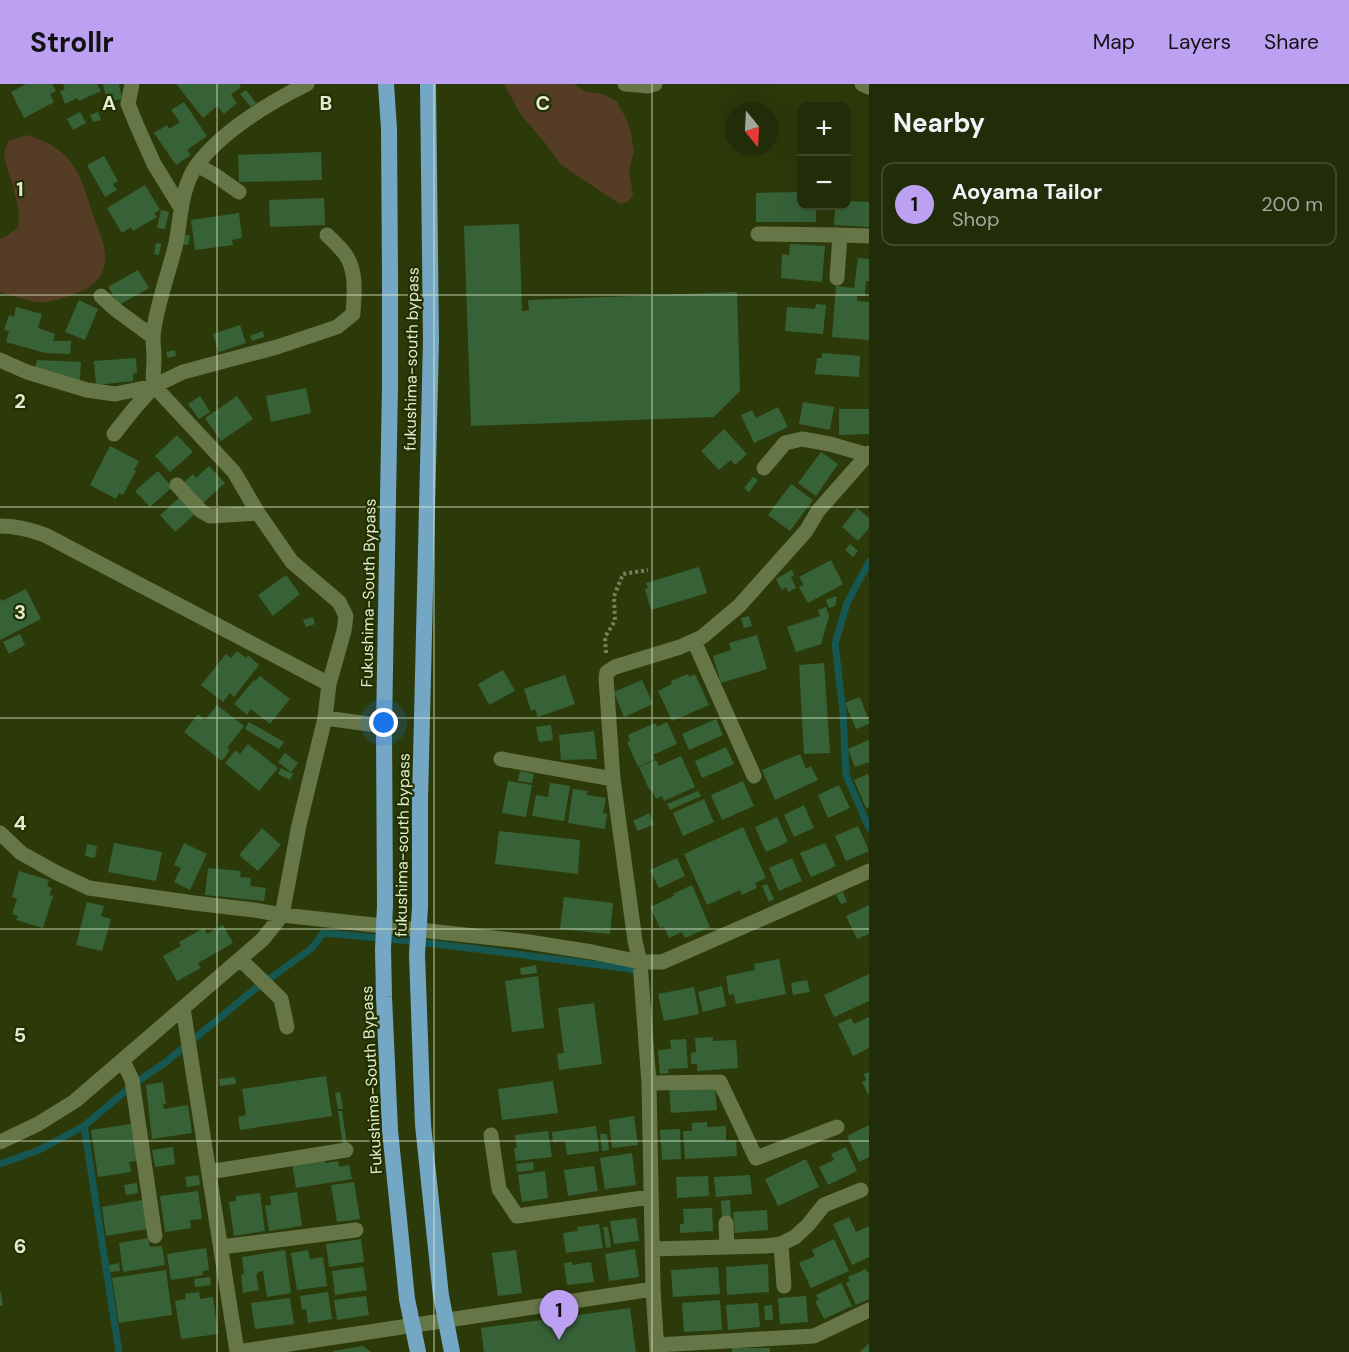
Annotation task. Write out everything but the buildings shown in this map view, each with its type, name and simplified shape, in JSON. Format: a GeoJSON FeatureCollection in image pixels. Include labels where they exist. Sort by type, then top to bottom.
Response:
{"type":"FeatureCollection","features":[{"type":"Feature","properties":{"kind":"highway","name":"Fukushima-South Bypass"},"geometry":{"type":"LineString","coordinates":[[386,84],[389,129],[390,374],[383,949],[390,1130],[407,1299],[416,1346]]}},
{"type":"Feature","properties":{"kind":"highway","name":"fukushima-south bypass"},"geometry":{"type":"LineString","coordinates":[[428,84],[431,340],[420,801],[420,907],[417,954],[423,1125],[441,1296],[452,1352]]}},
{"type":"Feature","properties":{"kind":"street"},"geometry":{"type":"LineString","coordinates":[[132,84],[128,104],[154,164],[181,208]]}},
{"type":"Feature","properties":{"kind":"street"},"geometry":{"type":"LineString","coordinates":[[0,1142],[38,1124],[75,1101],[263,939],[282,915],[299,825],[325,718],[329,684],[346,616],[339,602],[292,562],[258,513],[234,472],[154,386],[153,338],[155,321],[176,241],[181,208],[190,178],[197,165],[214,145],[253,115],[307,84]]}},
{"type":"Feature","properties":{"kind":"street"},"geometry":{"type":"LineString","coordinates":[[626,84],[648,86],[655,84]]}},
{"type":"Feature","properties":{"kind":"street"},"geometry":{"type":"LineString","coordinates":[[862,84],[869,87]]}},
{"type":"Feature","properties":{"kind":"street"},"geometry":{"type":"LineString","coordinates":[[197,165],[239,192]]}},
{"type":"Feature","properties":{"kind":"street"},"geometry":{"type":"LineString","coordinates":[[758,234],[869,236]]}},
{"type":"Feature","properties":{"kind":"street"},"geometry":{"type":"LineString","coordinates":[[0,360],[27,372],[77,387],[115,394],[154,386],[183,372],[276,347],[337,327],[353,314],[353,268],[346,256],[327,235]]}},
{"type":"Feature","properties":{"kind":"street"},"geometry":{"type":"LineString","coordinates":[[837,278],[840,235]]}},
{"type":"Feature","properties":{"kind":"street"},"geometry":{"type":"LineString","coordinates":[[101,296],[153,338]]}},
{"type":"Feature","properties":{"kind":"street"},"geometry":{"type":"LineString","coordinates":[[114,434],[154,386]]}},
{"type":"Feature","properties":{"kind":"street"},"geometry":{"type":"LineString","coordinates":[[764,468],[785,442],[802,439],[868,454],[818,511],[806,531],[739,606],[702,637],[680,647],[615,667],[607,672],[606,678],[613,779],[634,941],[640,962],[649,1083],[650,1197],[657,1348],[785,1345],[814,1336],[869,1310]]}},
{"type":"Feature","properties":{"kind":"street"},"geometry":{"type":"LineString","coordinates":[[177,485],[201,511],[210,516],[258,513]]}},
{"type":"Feature","properties":{"kind":"street"},"geometry":{"type":"LineString","coordinates":[[0,526],[26,528],[45,535],[329,684]]}},
{"type":"Feature","properties":{"kind":"street"},"geometry":{"type":"LineString","coordinates":[[694,641],[754,776]]}},
{"type":"Feature","properties":{"kind":"street"},"geometry":{"type":"LineString","coordinates":[[325,718],[384,726]]}},
{"type":"Feature","properties":{"kind":"street"},"geometry":{"type":"LineString","coordinates":[[501,759],[613,779]]}},
{"type":"Feature","properties":{"kind":"street"},"geometry":{"type":"LineString","coordinates":[[0,833],[21,853],[89,888],[282,915],[522,941],[640,962],[662,962],[869,871]]}},
{"type":"Feature","properties":{"kind":"street"},"geometry":{"type":"LineString","coordinates":[[240,959],[281,999],[287,1027]]}},
{"type":"Feature","properties":{"kind":"street"},"geometry":{"type":"LineString","coordinates":[[183,1008],[237,1352],[653,1289]]}},
{"type":"Feature","properties":{"kind":"street"},"geometry":{"type":"LineString","coordinates":[[123,1061],[132,1080],[155,1236]]}},
{"type":"Feature","properties":{"kind":"street"},"geometry":{"type":"LineString","coordinates":[[649,1083],[720,1082],[756,1158],[837,1127]]}},
{"type":"Feature","properties":{"kind":"street"},"geometry":{"type":"LineString","coordinates":[[491,1135],[499,1189],[517,1216],[650,1197]]}},
{"type":"Feature","properties":{"kind":"street"},"geometry":{"type":"LineString","coordinates":[[209,1172],[346,1149]]}},
{"type":"Feature","properties":{"kind":"street"},"geometry":{"type":"LineString","coordinates":[[652,1249],[781,1244],[795,1237],[824,1205],[861,1190]]}},
{"type":"Feature","properties":{"kind":"street"},"geometry":{"type":"LineString","coordinates":[[726,1223],[727,1247]]}},
{"type":"Feature","properties":{"kind":"street"},"geometry":{"type":"LineString","coordinates":[[221,1247],[356,1230]]}},
{"type":"Feature","properties":{"kind":"street"},"geometry":{"type":"LineString","coordinates":[[781,1244],[784,1286]]}},
{"type":"Feature","properties":{"kind":"path"},"geometry":{"type":"LineString","coordinates":[[607,672],[605,637],[615,621],[614,596],[623,574],[648,570]]}},
{"type":"Feature","properties":{"kind":"shaded area"},"geometry":{"type":"Polygon","coordinates":[[[504,84],[574,84],[584,91],[603,94],[617,102],[626,118],[634,151],[629,171],[633,195],[628,202],[620,204],[561,165],[521,115],[504,84]]]}},
{"type":"Feature","properties":{"kind":"shaded area"},"geometry":{"type":"Polygon","coordinates":[[[26,135],[55,147],[73,165],[84,188],[105,251],[103,270],[95,282],[77,293],[46,302],[32,301],[0,292],[0,239],[18,227],[19,216],[4,153],[8,141],[26,135]]]}},
{"type":"Feature","properties":{"kind":"waterway"},"geometry":{"type":"LineString","coordinates":[[869,562],[847,603],[835,644],[843,712],[846,775],[869,828]]}},
{"type":"Feature","properties":{"kind":"waterway"},"geometry":{"type":"LineString","coordinates":[[0,1164],[39,1150],[84,1126],[251,992],[312,948],[323,933],[477,949],[631,969],[638,972]]}},
{"type":"Feature","properties":{"kind":"waterway"},"geometry":{"type":"LineString","coordinates":[[84,1126],[119,1352]]}},
{"type":"Feature","properties":{"kind":"place","name":"Aoyama Tailor"},"geometry":{"type":"Point","coordinates":[559,1340]}}]}
